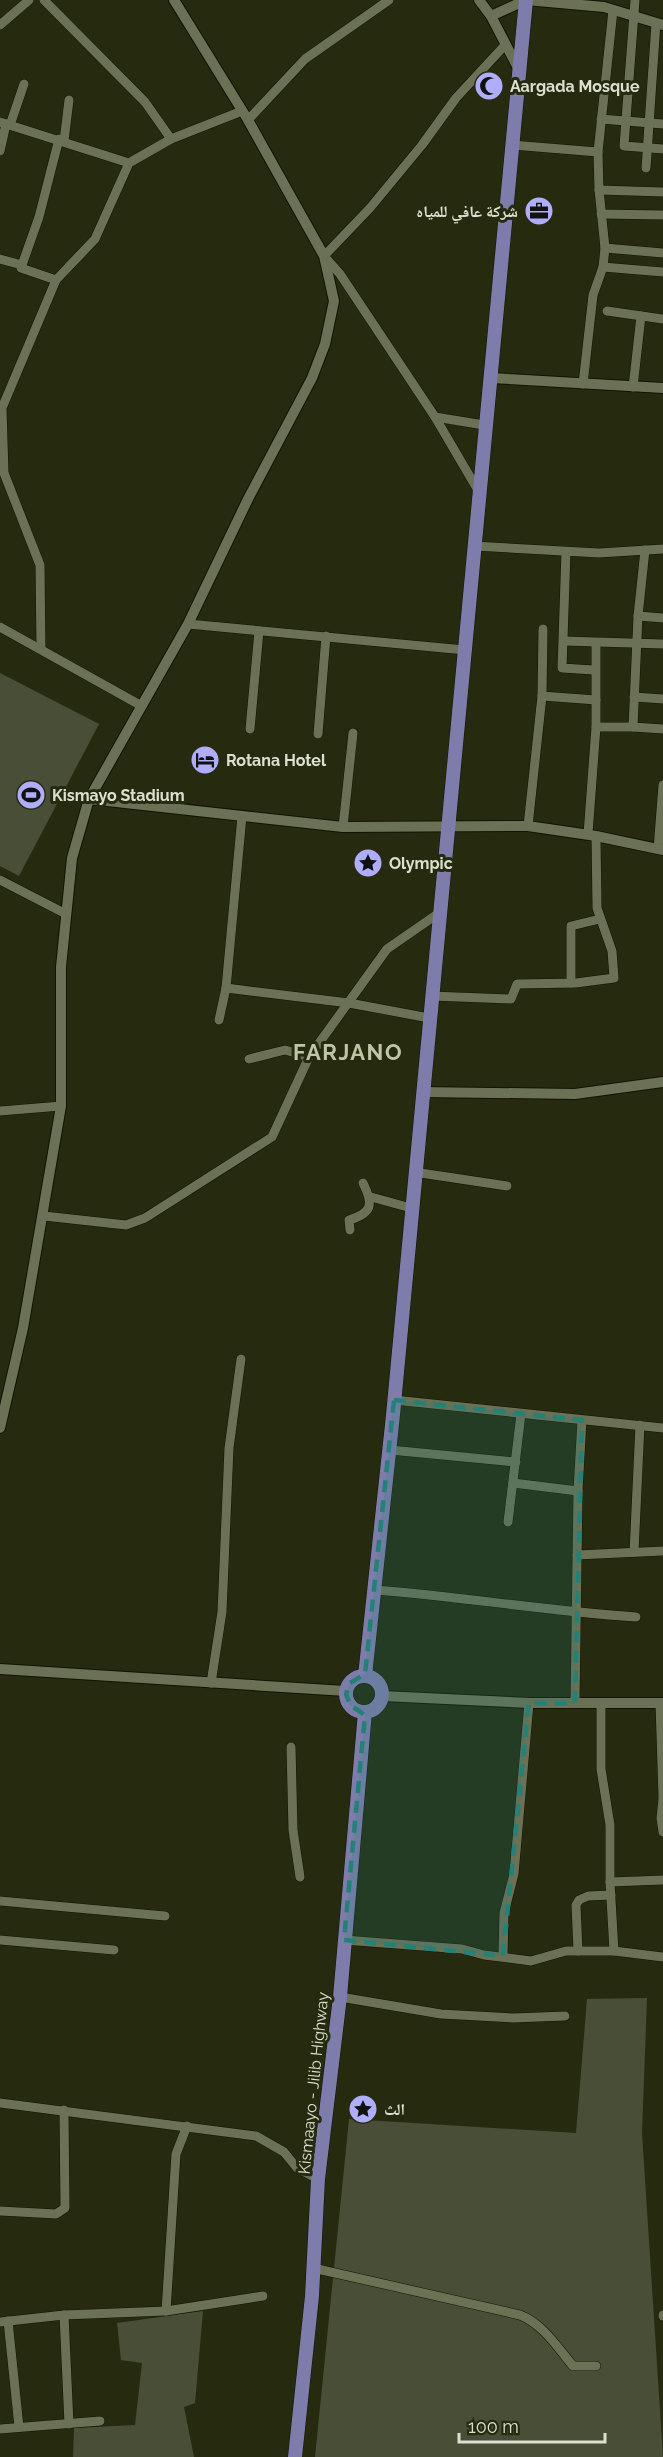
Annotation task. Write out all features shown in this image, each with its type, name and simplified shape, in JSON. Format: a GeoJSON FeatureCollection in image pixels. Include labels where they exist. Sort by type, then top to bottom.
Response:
{"type":"FeatureCollection","features":[{"type":"Feature","properties":{"kind":"main road"},"geometry":{"type":"LineString","coordinates":[[365,1676],[390,1450],[484,425],[491,378],[526,0]]}},
{"type":"Feature","properties":{"kind":"main road"},"geometry":{"type":"LineString","coordinates":[[365,1676],[379,1684],[382,1696],[376,1708],[365,1712],[354,1709],[350,1705],[346,1691],[354,1679],[365,1676]]}},
{"type":"Feature","properties":{"kind":"main road","name":"Kismaayo - Jilib Highway"},"geometry":{"type":"LineString","coordinates":[[295,2457],[314,2268],[318,2179],[340,1997],[365,1712]]}},
{"type":"Feature","properties":{"kind":"street"},"geometry":{"type":"LineString","coordinates":[[0,25],[28,0]]}},
{"type":"Feature","properties":{"kind":"street"},"geometry":{"type":"LineString","coordinates":[[44,0],[145,102],[171,139]]}},
{"type":"Feature","properties":{"kind":"street"},"geometry":{"type":"LineString","coordinates":[[174,0],[245,115],[324,256],[340,274],[435,417],[479,492]]}},
{"type":"Feature","properties":{"kind":"street"},"geometry":{"type":"LineString","coordinates":[[41,650],[40,565],[4,473],[2,408],[56,280],[95,239],[129,163],[171,139],[245,115],[305,58],[389,0]]}},
{"type":"Feature","properties":{"kind":"street"},"geometry":{"type":"LineString","coordinates":[[480,0],[492,16],[518,68]]}},
{"type":"Feature","properties":{"kind":"street"},"geometry":{"type":"LineString","coordinates":[[492,16],[526,0],[607,6],[635,18],[660,24],[648,122],[646,168]]}},
{"type":"Feature","properties":{"kind":"street"},"geometry":{"type":"LineString","coordinates":[[635,0],[624,146],[663,148]]}},
{"type":"Feature","properties":{"kind":"street"},"geometry":{"type":"LineString","coordinates":[[583,384],[592,295],[603,267],[604,248],[598,190],[598,152],[607,6]]}},
{"type":"Feature","properties":{"kind":"street"},"geometry":{"type":"LineString","coordinates":[[324,256],[370,208],[422,145],[456,98],[506,44]]}},
{"type":"Feature","properties":{"kind":"street"},"geometry":{"type":"LineString","coordinates":[[0,151],[6,124],[24,84]]}},
{"type":"Feature","properties":{"kind":"street"},"geometry":{"type":"LineString","coordinates":[[56,280],[21,268],[39,217],[61,140],[69,100]]}},
{"type":"Feature","properties":{"kind":"street"},"geometry":{"type":"LineString","coordinates":[[601,119],[663,124]]}},
{"type":"Feature","properties":{"kind":"street"},"geometry":{"type":"LineString","coordinates":[[6,124],[129,163]]}},
{"type":"Feature","properties":{"kind":"street"},"geometry":{"type":"LineString","coordinates":[[512,145],[598,152]]}},
{"type":"Feature","properties":{"kind":"street"},"geometry":{"type":"LineString","coordinates":[[598,190],[663,192]]}},
{"type":"Feature","properties":{"kind":"street"},"geometry":{"type":"LineString","coordinates":[[601,214],[663,215]]}},
{"type":"Feature","properties":{"kind":"street"},"geometry":{"type":"LineString","coordinates":[[604,248],[663,253]]}},
{"type":"Feature","properties":{"kind":"street"},"geometry":{"type":"LineString","coordinates":[[0,1428],[3,1400],[22,1328],[44,1216],[61,1106],[61,967],[72,858],[89,799],[140,705],[188,624],[248,499],[312,378],[322,353],[334,301],[324,256]]}},
{"type":"Feature","properties":{"kind":"street"},"geometry":{"type":"LineString","coordinates":[[0,260],[22,265]]}},
{"type":"Feature","properties":{"kind":"street"},"geometry":{"type":"LineString","coordinates":[[603,267],[663,272]]}},
{"type":"Feature","properties":{"kind":"street"},"geometry":{"type":"LineString","coordinates":[[607,311],[663,319]]}},
{"type":"Feature","properties":{"kind":"street"},"geometry":{"type":"LineString","coordinates":[[633,387],[641,316]]}},
{"type":"Feature","properties":{"kind":"street"},"geometry":{"type":"LineString","coordinates":[[491,378],[663,388]]}},
{"type":"Feature","properties":{"kind":"street"},"geometry":{"type":"LineString","coordinates":[[435,417],[484,425]]}},
{"type":"Feature","properties":{"kind":"street"},"geometry":{"type":"LineString","coordinates":[[474,546],[566,552],[663,549]]}},
{"type":"Feature","properties":{"kind":"street"},"geometry":{"type":"LineString","coordinates":[[633,727],[638,616],[645,550]]}},
{"type":"Feature","properties":{"kind":"street"},"geometry":{"type":"LineString","coordinates":[[562,668],[566,552]]}},
{"type":"Feature","properties":{"kind":"street"},"geometry":{"type":"LineString","coordinates":[[638,616],[663,618]]}},
{"type":"Feature","properties":{"kind":"street"},"geometry":{"type":"LineString","coordinates":[[188,624],[465,650]]}},
{"type":"Feature","properties":{"kind":"street"},"geometry":{"type":"LineString","coordinates":[[0,627],[140,705]]}},
{"type":"Feature","properties":{"kind":"street"},"geometry":{"type":"LineString","coordinates":[[528,826],[542,696],[543,629]]}},
{"type":"Feature","properties":{"kind":"street"},"geometry":{"type":"LineString","coordinates":[[250,729],[259,631]]}},
{"type":"Feature","properties":{"kind":"street"},"geometry":{"type":"LineString","coordinates":[[318,734],[326,636]]}},
{"type":"Feature","properties":{"kind":"street"},"geometry":{"type":"LineString","coordinates":[[564,641],[663,644]]}},
{"type":"Feature","properties":{"kind":"street"},"geometry":{"type":"LineString","coordinates":[[431,996],[511,999],[517,984],[614,978],[612,951],[597,908],[592,835],[596,643]]}},
{"type":"Feature","properties":{"kind":"street"},"geometry":{"type":"LineString","coordinates":[[543,666],[594,670]]}},
{"type":"Feature","properties":{"kind":"street"},"geometry":{"type":"LineString","coordinates":[[542,696],[596,700]]}},
{"type":"Feature","properties":{"kind":"street"},"geometry":{"type":"LineString","coordinates":[[634,697],[663,699]]}},
{"type":"Feature","properties":{"kind":"street"},"geometry":{"type":"LineString","coordinates":[[596,727],[663,729]]}},
{"type":"Feature","properties":{"kind":"street"},"geometry":{"type":"LineString","coordinates":[[343,827],[353,734]]}},
{"type":"Feature","properties":{"kind":"street"},"geometry":{"type":"LineString","coordinates":[[89,799],[343,827],[528,826],[592,835],[661,850],[663,785]]}},
{"type":"Feature","properties":{"kind":"street"},"geometry":{"type":"LineString","coordinates":[[219,1020],[226,988],[242,816]]}},
{"type":"Feature","properties":{"kind":"street"},"geometry":{"type":"LineString","coordinates":[[0,880],[66,914]]}},
{"type":"Feature","properties":{"kind":"street"},"geometry":{"type":"LineString","coordinates":[[44,1216],[126,1225],[145,1218],[272,1137],[309,1057],[387,949],[439,913]]}},
{"type":"Feature","properties":{"kind":"street"},"geometry":{"type":"LineString","coordinates":[[571,982],[571,926],[600,919]]}},
{"type":"Feature","properties":{"kind":"street"},"geometry":{"type":"LineString","coordinates":[[226,988],[349,1003],[429,1018]]}},
{"type":"Feature","properties":{"kind":"street"},"geometry":{"type":"LineString","coordinates":[[249,1059],[285,1050],[309,1057]]}},
{"type":"Feature","properties":{"kind":"street"},"geometry":{"type":"LineString","coordinates":[[422,1092],[575,1094],[663,1082]]}},
{"type":"Feature","properties":{"kind":"street"},"geometry":{"type":"LineString","coordinates":[[0,1111],[61,1106]]}},
{"type":"Feature","properties":{"kind":"street"},"geometry":{"type":"LineString","coordinates":[[414,1172],[507,1186]]}},
{"type":"Feature","properties":{"kind":"street"},"geometry":{"type":"LineString","coordinates":[[350,1230],[350,1220],[362,1217],[369,1206],[370,1197],[363,1183]]}},
{"type":"Feature","properties":{"kind":"street"},"geometry":{"type":"LineString","coordinates":[[370,1197],[411,1208]]}},
{"type":"Feature","properties":{"kind":"street"},"geometry":{"type":"LineString","coordinates":[[212,1683],[222,1611],[229,1448],[241,1359]]}},
{"type":"Feature","properties":{"kind":"street"},"geometry":{"type":"LineString","coordinates":[[394,1400],[663,1428]]}},
{"type":"Feature","properties":{"kind":"street"},"geometry":{"type":"LineString","coordinates":[[508,1521],[521,1414]]}},
{"type":"Feature","properties":{"kind":"street"},"geometry":{"type":"LineString","coordinates":[[575,1703],[578,1491],[582,1420]]}},
{"type":"Feature","properties":{"kind":"street"},"geometry":{"type":"LineString","coordinates":[[634,1552],[640,1425]]}},
{"type":"Feature","properties":{"kind":"street"},"geometry":{"type":"LineString","coordinates":[[390,1450],[516,1462]]}},
{"type":"Feature","properties":{"kind":"street"},"geometry":{"type":"LineString","coordinates":[[513,1483],[578,1491]]}},
{"type":"Feature","properties":{"kind":"street"},"geometry":{"type":"LineString","coordinates":[[577,1555],[663,1551]]}},
{"type":"Feature","properties":{"kind":"street"},"geometry":{"type":"LineString","coordinates":[[376,1590],[449,1596],[576,1613],[636,1617]]}},
{"type":"Feature","properties":{"kind":"street"},"geometry":{"type":"LineString","coordinates":[[0,1669],[346,1691]]}},
{"type":"Feature","properties":{"kind":"street"},"geometry":{"type":"LineString","coordinates":[[382,1696],[529,1703],[662,1703],[663,1798],[661,1818],[663,1832]]}},
{"type":"Feature","properties":{"kind":"street"},"geometry":{"type":"LineString","coordinates":[[601,1702],[600,1770],[610,1825],[614,1952]]}},
{"type":"Feature","properties":{"kind":"street"},"geometry":{"type":"LineString","coordinates":[[503,1956],[504,1913],[514,1874],[529,1703]]}},
{"type":"Feature","properties":{"kind":"street"},"geometry":{"type":"LineString","coordinates":[[291,1747],[293,1830],[300,1877]]}},
{"type":"Feature","properties":{"kind":"street"},"geometry":{"type":"LineString","coordinates":[[610,1882],[663,1880]]}},
{"type":"Feature","properties":{"kind":"street"},"geometry":{"type":"LineString","coordinates":[[578,1951],[576,1905],[579,1900],[588,1896],[611,1895]]}},
{"type":"Feature","properties":{"kind":"street"},"geometry":{"type":"LineString","coordinates":[[0,1901],[165,1916]]}},
{"type":"Feature","properties":{"kind":"street"},"geometry":{"type":"LineString","coordinates":[[0,1940],[114,1950]]}},
{"type":"Feature","properties":{"kind":"street"},"geometry":{"type":"LineString","coordinates":[[344,1940],[462,1949],[484,1955],[531,1961],[558,1952],[578,1951],[663,1957]]}},
{"type":"Feature","properties":{"kind":"street"},"geometry":{"type":"LineString","coordinates":[[340,1997],[441,2014],[513,2018],[565,2016]]}},
{"type":"Feature","properties":{"kind":"street"},"geometry":{"type":"LineString","coordinates":[[0,2103],[256,2136],[284,2152],[297,2168],[318,2179]]}},
{"type":"Feature","properties":{"kind":"street"},"geometry":{"type":"LineString","coordinates":[[0,2211],[56,2214],[61,2213],[65,2208],[64,2110]]}},
{"type":"Feature","properties":{"kind":"street"},"geometry":{"type":"LineString","coordinates":[[166,2311],[176,2154],[187,2126]]}},
{"type":"Feature","properties":{"kind":"street"},"geometry":{"type":"LineString","coordinates":[[314,2268],[520,2314],[531,2319],[573,2366],[596,2366]]}},
{"type":"Feature","properties":{"kind":"street"},"geometry":{"type":"LineString","coordinates":[[19,2427],[4,2322],[64,2315],[166,2311],[263,2296]]}},
{"type":"Feature","properties":{"kind":"street"},"geometry":{"type":"LineString","coordinates":[[64,2315],[69,2424]]}},
{"type":"Feature","properties":{"kind":"street"},"geometry":{"type":"LineString","coordinates":[[0,2429],[100,2421]]}},
{"type":"Feature","properties":{"kind":"highlighted area"},"geometry":{"type":"Polygon","coordinates":[[[394,1400],[582,1420],[575,1703],[529,1703],[503,1956],[344,1940],[365,1715],[350,1705],[346,1694],[350,1683],[365,1674],[394,1400]]]}},
{"type":"Feature","properties":{"kind":"green space","name":"Kismayo Stadium"},"geometry":{"type":"Polygon","coordinates":[[[0,673],[99,724],[19,876],[0,866],[0,673]]]}},
{"type":"Feature","properties":{"kind":"green space"},"geometry":{"type":"Polygon","coordinates":[[[647,1998],[642,2133],[663,2457],[315,2457],[349,2119],[576,2133],[587,1999],[647,1998]]]}},
{"type":"Feature","properties":{"kind":"green space"},"geometry":{"type":"Polygon","coordinates":[[[203,2311],[195,2403],[184,2407],[194,2457],[73,2457],[74,2428],[135,2425],[142,2363],[121,2360],[117,2323],[203,2311]]]}},
{"type":"Feature","properties":{"kind":"place","name":"Aargada Mosque"},"geometry":{"type":"Point","coordinates":[489,86]}},
{"type":"Feature","properties":{"kind":"place","name":"شركة عافي للمياه"},"geometry":{"type":"Point","coordinates":[539,211]}},
{"type":"Feature","properties":{"kind":"place","name":"Rotana Hotel"},"geometry":{"type":"Point","coordinates":[205,760]}},
{"type":"Feature","properties":{"kind":"place","name":"Kismayo Stadium"},"geometry":{"type":"Point","coordinates":[31,795]}},
{"type":"Feature","properties":{"kind":"place","name":"Olympic"},"geometry":{"type":"Point","coordinates":[368,863]}},
{"type":"Feature","properties":{"kind":"place","name":"الث"},"geometry":{"type":"Point","coordinates":[363,2109]}},
{"type":"Feature","properties":{"kind":"district","name":"FARJANO"},"geometry":{"type":"Point","coordinates":[348,1052]}}]}
